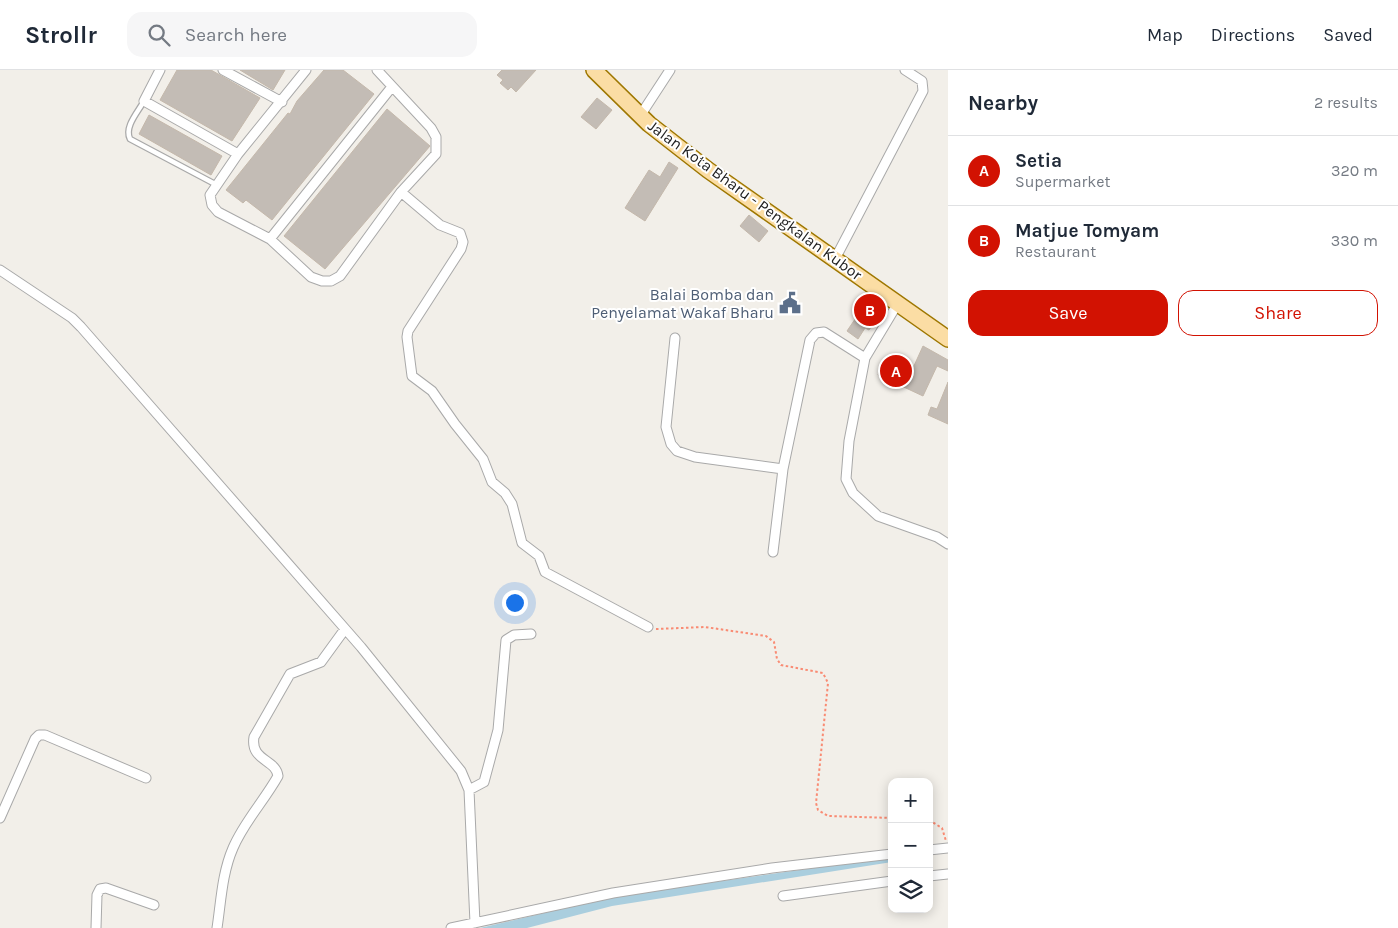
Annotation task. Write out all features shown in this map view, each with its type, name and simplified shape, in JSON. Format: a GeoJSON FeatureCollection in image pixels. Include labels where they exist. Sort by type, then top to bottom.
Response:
{"type":"FeatureCollection","features":[{"type":"Feature","properties":{"kind":"main road","name":"Jalan Kota Bharu - Pengkalan Kubor"},"geometry":{"type":"LineString","coordinates":[[594,70],[640,116],[708,170],[948,339]]}},
{"type":"Feature","properties":{"kind":"street"},"geometry":{"type":"LineString","coordinates":[[160,70],[144,101],[238,154]]}},
{"type":"Feature","properties":{"kind":"street"},"geometry":{"type":"LineString","coordinates":[[223,70],[282,102]]}},
{"type":"Feature","properties":{"kind":"street"},"geometry":{"type":"LineString","coordinates":[[306,70],[238,154],[215,184],[210,195],[212,205],[218,212],[270,239],[311,277],[322,281],[331,281],[340,276],[401,192],[436,154],[438,146],[436,136],[431,128],[377,70]]}},
{"type":"Feature","properties":{"kind":"street"},"geometry":{"type":"LineString","coordinates":[[640,116],[670,70]]}},
{"type":"Feature","properties":{"kind":"street"},"geometry":{"type":"LineString","coordinates":[[835,259],[923,91],[922,81],[905,70]]}},
{"type":"Feature","properties":{"kind":"street"},"geometry":{"type":"LineString","coordinates":[[270,239],[392,88]]}},
{"type":"Feature","properties":{"kind":"street"},"geometry":{"type":"LineString","coordinates":[[401,192],[440,225],[456,230],[463,240],[461,250],[408,331],[407,337],[412,376],[432,391],[483,459],[492,482],[506,493],[512,504],[522,543],[539,556],[545,572],[648,627]]}},
{"type":"Feature","properties":{"kind":"street"},"geometry":{"type":"LineString","coordinates":[[0,270],[72,318],[81,327],[346,629],[462,771],[469,790],[475,923]]}},
{"type":"Feature","properties":{"kind":"street"},"geometry":{"type":"LineString","coordinates":[[898,303],[864,358],[849,441],[846,479],[848,486],[878,516],[937,537],[948,543]]}},
{"type":"Feature","properties":{"kind":"street"},"geometry":{"type":"LineString","coordinates":[[773,552],[783,469],[808,344],[812,336],[820,332],[829,334],[864,358]]}},
{"type":"Feature","properties":{"kind":"street"},"geometry":{"type":"LineString","coordinates":[[675,338],[666,427],[667,436],[677,451],[695,457],[783,469]]}},
{"type":"Feature","properties":{"kind":"street"},"geometry":{"type":"LineString","coordinates":[[217,928],[227,866],[233,848],[248,820],[278,776],[275,768],[257,754],[254,748],[254,737],[290,674],[321,662],[346,629]]}},
{"type":"Feature","properties":{"kind":"street"},"geometry":{"type":"LineString","coordinates":[[469,790],[484,782],[498,730],[506,640],[514,635],[531,634]]}},
{"type":"Feature","properties":{"kind":"street"},"geometry":{"type":"LineString","coordinates":[[0,818],[39,735],[44,735],[146,778]]}},
{"type":"Feature","properties":{"kind":"street"},"geometry":{"type":"LineString","coordinates":[[933,850],[948,848]]}},
{"type":"Feature","properties":{"kind":"street"},"geometry":{"type":"LineString","coordinates":[[451,928],[613,893],[772,868],[888,854]]}},
{"type":"Feature","properties":{"kind":"street"},"geometry":{"type":"LineString","coordinates":[[933,876],[948,874]]}},
{"type":"Feature","properties":{"kind":"street"},"geometry":{"type":"LineString","coordinates":[[783,896],[888,882]]}},
{"type":"Feature","properties":{"kind":"street"},"geometry":{"type":"LineString","coordinates":[[96,928],[97,895],[100,889],[106,888],[154,906]]}},
{"type":"Feature","properties":{"kind":"lane"},"geometry":{"type":"LineString","coordinates":[[144,101],[129,127],[128,134],[130,139],[215,184]]}},
{"type":"Feature","properties":{"kind":"path"},"geometry":{"type":"LineString","coordinates":[[648,627],[705,627],[766,636],[774,642],[777,659],[781,665],[823,673],[828,683],[816,803],[818,810],[828,816],[888,818]]}},
{"type":"Feature","properties":{"kind":"path"},"geometry":{"type":"LineString","coordinates":[[933,823],[944,830],[948,848]]}},
{"type":"Feature","properties":{"kind":"water"},"geometry":{"type":"Polygon","coordinates":[[[888,858],[888,863],[612,906],[527,928],[480,928],[616,896],[888,858]]]}},
{"type":"Feature","properties":{"kind":"building"},"geometry":{"type":"Polygon","coordinates":[[[177,70],[211,70],[260,98],[232,141],[160,100],[177,70]]]}},
{"type":"Feature","properties":{"kind":"building"},"geometry":{"type":"Polygon","coordinates":[[[240,70],[285,70],[273,90],[240,70]]]}},
{"type":"Feature","properties":{"kind":"building"},"geometry":{"type":"Polygon","coordinates":[[[324,70],[343,70],[374,94],[272,220],[246,200],[243,203],[226,190],[324,70]]]}},
{"type":"Feature","properties":{"kind":"building"},"geometry":{"type":"Polygon","coordinates":[[[502,70],[536,70],[516,92],[511,87],[508,90],[500,83],[503,80],[497,75],[502,70]]]}},
{"type":"Feature","properties":{"kind":"building"},"geometry":{"type":"Polygon","coordinates":[[[597,98],[612,110],[596,129],[581,117],[597,98]]]}},
{"type":"Feature","properties":{"kind":"building"},"geometry":{"type":"Polygon","coordinates":[[[387,109],[430,146],[325,269],[284,236],[387,109]]]}},
{"type":"Feature","properties":{"kind":"building"},"geometry":{"type":"Polygon","coordinates":[[[149,115],[222,156],[211,175],[139,134],[149,115]]]}},
{"type":"Feature","properties":{"kind":"building"},"geometry":{"type":"Polygon","coordinates":[[[669,162],[678,168],[645,221],[625,208],[649,170],[660,177],[669,162]]]}},
{"type":"Feature","properties":{"kind":"building"},"geometry":{"type":"Polygon","coordinates":[[[749,215],[768,231],[759,242],[740,226],[749,215]]]}},
{"type":"Feature","properties":{"kind":"building"},"geometry":{"type":"Polygon","coordinates":[[[868,300],[883,310],[869,330],[865,328],[858,339],[847,331],[868,300]]]}},
{"type":"Feature","properties":{"kind":"building"},"geometry":{"type":"Polygon","coordinates":[[[923,346],[948,360],[948,371],[937,366],[923,396],[878,375],[887,356],[913,368],[923,346]]]}},
{"type":"Feature","properties":{"kind":"building"},"geometry":{"type":"Polygon","coordinates":[[[948,382],[948,424],[928,415],[931,407],[937,409],[948,382]]]}},
{"type":"Feature","properties":{"kind":"place","name":"Balai Bomba dan Penyelamat Wakaf Bharu"},"geometry":{"type":"Point","coordinates":[790,303]}},
{"type":"Feature","properties":{"kind":"place","name":"Matjue Tomyam"},"geometry":{"type":"Point","coordinates":[870,310]}},
{"type":"Feature","properties":{"kind":"place","name":"Setia"},"geometry":{"type":"Point","coordinates":[896,371]}}]}
